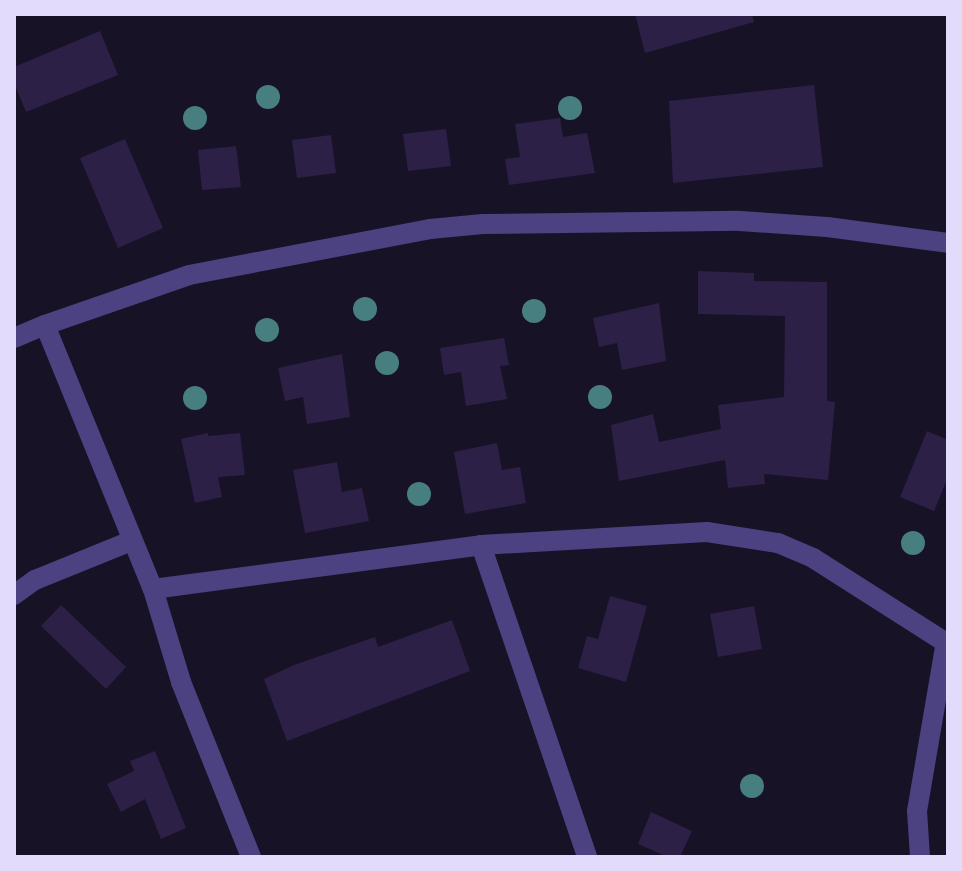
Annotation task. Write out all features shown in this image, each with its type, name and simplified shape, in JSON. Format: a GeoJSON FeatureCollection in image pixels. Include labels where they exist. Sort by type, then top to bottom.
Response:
{"type":"FeatureCollection","features":[{"type":"Feature","properties":{"kind":"street"},"geometry":{"type":"LineString","coordinates":[[14,338],[203,272],[414,232],[483,224],[740,221],[827,227],[948,243]]}},
{"type":"Feature","properties":{"kind":"street"},"geometry":{"type":"LineString","coordinates":[[45,325],[153,589],[181,682],[251,857]]}},
{"type":"Feature","properties":{"kind":"street"},"geometry":{"type":"LineString","coordinates":[[153,589],[481,545],[707,532],[778,543],[813,558],[947,643],[917,811],[920,857]]}},
{"type":"Feature","properties":{"kind":"street"},"geometry":{"type":"LineString","coordinates":[[14,595],[35,580],[131,541]]}},
{"type":"Feature","properties":{"kind":"street"},"geometry":{"type":"LineString","coordinates":[[481,545],[587,857]]}},
{"type":"Feature","properties":{"kind":"building"},"geometry":{"type":"Polygon","coordinates":[[[635,14],[752,14],[754,22],[645,53],[635,14]]]}},
{"type":"Feature","properties":{"kind":"building"},"geometry":{"type":"Polygon","coordinates":[[[100,31],[118,75],[26,112],[14,83],[14,67],[100,31]]]}},
{"type":"Feature","properties":{"kind":"building"},"geometry":{"type":"Polygon","coordinates":[[[814,85],[823,167],[673,183],[669,101],[814,85]]]}},
{"type":"Feature","properties":{"kind":"building"},"geometry":{"type":"Polygon","coordinates":[[[560,118],[563,137],[587,133],[595,173],[509,185],[505,159],[520,157],[515,124],[560,118]]]}},
{"type":"Feature","properties":{"kind":"building"},"geometry":{"type":"Polygon","coordinates":[[[446,129],[451,166],[408,171],[403,134],[446,129]]]}},
{"type":"Feature","properties":{"kind":"building"},"geometry":{"type":"Polygon","coordinates":[[[331,135],[336,173],[297,178],[292,140],[331,135]]]}},
{"type":"Feature","properties":{"kind":"building"},"geometry":{"type":"Polygon","coordinates":[[[125,139],[163,228],[118,248],[80,158],[125,139]]]}},
{"type":"Feature","properties":{"kind":"building"},"geometry":{"type":"Polygon","coordinates":[[[236,146],[241,187],[202,190],[198,150],[236,146]]]}},
{"type":"Feature","properties":{"kind":"building"},"geometry":{"type":"Polygon","coordinates":[[[698,271],[754,273],[754,281],[827,282],[827,401],[835,402],[828,480],[764,474],[765,484],[728,488],[725,460],[619,481],[611,425],[653,414],[659,442],[721,429],[718,405],[784,397],[785,316],[698,314],[698,271]]]}},
{"type":"Feature","properties":{"kind":"building"},"geometry":{"type":"Polygon","coordinates":[[[659,303],[666,361],[622,370],[617,343],[599,347],[593,318],[659,303]]]}},
{"type":"Feature","properties":{"kind":"building"},"geometry":{"type":"Polygon","coordinates":[[[504,338],[509,365],[500,366],[507,399],[466,406],[461,372],[444,375],[440,348],[504,338]]]}},
{"type":"Feature","properties":{"kind":"building"},"geometry":{"type":"Polygon","coordinates":[[[342,354],[350,417],[307,424],[303,397],[285,401],[278,368],[342,354]]]}},
{"type":"Feature","properties":{"kind":"building"},"geometry":{"type":"Polygon","coordinates":[[[927,431],[948,440],[948,477],[934,511],[900,497],[927,431]]]}},
{"type":"Feature","properties":{"kind":"building"},"geometry":{"type":"Polygon","coordinates":[[[208,433],[208,436],[240,433],[245,475],[218,477],[222,497],[195,503],[181,439],[208,433]]]}},
{"type":"Feature","properties":{"kind":"building"},"geometry":{"type":"Polygon","coordinates":[[[497,443],[502,470],[520,467],[526,503],[465,514],[454,452],[497,443]]]}},
{"type":"Feature","properties":{"kind":"building"},"geometry":{"type":"Polygon","coordinates":[[[337,462],[342,492],[362,488],[369,521],[305,533],[293,470],[337,462]]]}},
{"type":"Feature","properties":{"kind":"building"},"geometry":{"type":"Polygon","coordinates":[[[610,596],[647,606],[626,682],[578,668],[587,636],[598,639],[610,596]]]}},
{"type":"Feature","properties":{"kind":"building"},"geometry":{"type":"Polygon","coordinates":[[[61,605],[126,667],[106,689],[41,626],[61,605]]]}},
{"type":"Feature","properties":{"kind":"building"},"geometry":{"type":"Polygon","coordinates":[[[754,606],[762,649],[718,657],[710,614],[754,606]]]}},
{"type":"Feature","properties":{"kind":"building"},"geometry":{"type":"Polygon","coordinates":[[[452,620],[470,671],[287,741],[264,679],[294,665],[375,637],[378,647],[452,620]]]}},
{"type":"Feature","properties":{"kind":"building"},"geometry":{"type":"Polygon","coordinates":[[[155,751],[186,828],[161,839],[145,799],[121,812],[107,784],[134,771],[130,761],[155,751]]]}},
{"type":"Feature","properties":{"kind":"building"},"geometry":{"type":"Polygon","coordinates":[[[651,812],[692,831],[680,857],[668,857],[638,844],[651,812]]]}}]}
